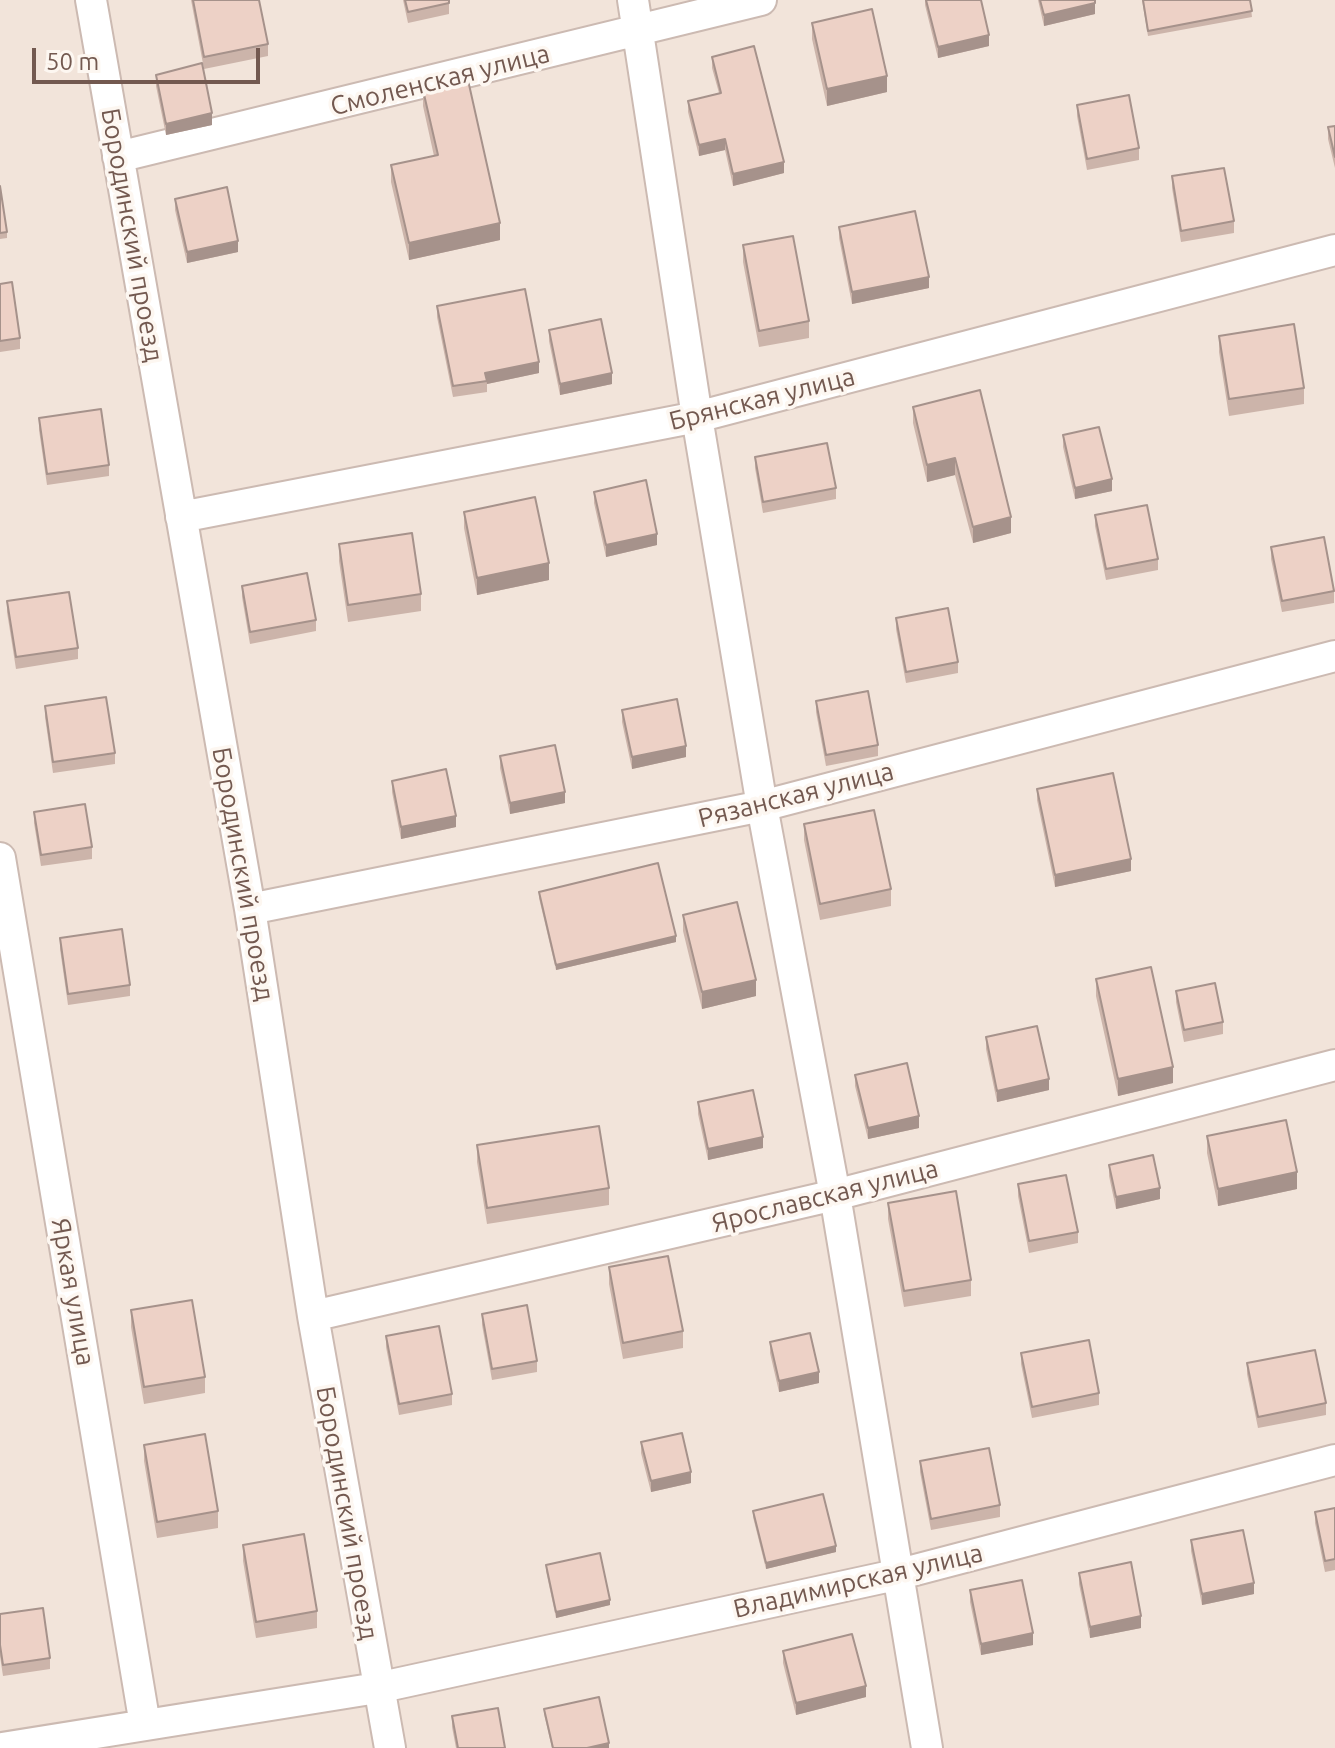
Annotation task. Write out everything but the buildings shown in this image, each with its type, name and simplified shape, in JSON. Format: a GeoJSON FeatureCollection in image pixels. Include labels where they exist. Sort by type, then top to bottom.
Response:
{"type":"FeatureCollection","features":[{"type":"Feature","properties":{"kind":"street","name":"Бородинский проезд"},"geometry":{"type":"LineString","coordinates":[[91,0],[250,909],[313,1316],[390,1748]]}},
{"type":"Feature","properties":{"kind":"street"},"geometry":{"type":"LineString","coordinates":[[633,0],[697,417],[762,806],[835,1195],[927,1748]]}},
{"type":"Feature","properties":{"kind":"street","name":"Смоленская улица"},"geometry":{"type":"LineString","coordinates":[[118,157],[761,0]]}},
{"type":"Feature","properties":{"kind":"street","name":"Брянская улица"},"geometry":{"type":"LineString","coordinates":[[181,517],[697,417],[1335,250]]}},
{"type":"Feature","properties":{"kind":"street","name":"Рязанская улица"},"geometry":{"type":"LineString","coordinates":[[250,909],[762,806],[1335,656]]}},
{"type":"Feature","properties":{"kind":"street","name":"Яркая улица"},"geometry":{"type":"LineString","coordinates":[[0,858],[145,1725]]}},
{"type":"Feature","properties":{"kind":"street","name":"Ярославская улица"},"geometry":{"type":"LineString","coordinates":[[313,1316],[835,1195],[1335,1065]]}},
{"type":"Feature","properties":{"kind":"street","name":"Владимирская улица"},"geometry":{"type":"LineString","coordinates":[[2,1748],[377,1688],[900,1574],[1335,1460]]}},
{"type":"Feature","properties":{"kind":"shaded area"},"geometry":{"type":"Polygon","coordinates":[[[0,0],[1335,0],[1335,1748],[0,1748],[0,0]]]}}]}
